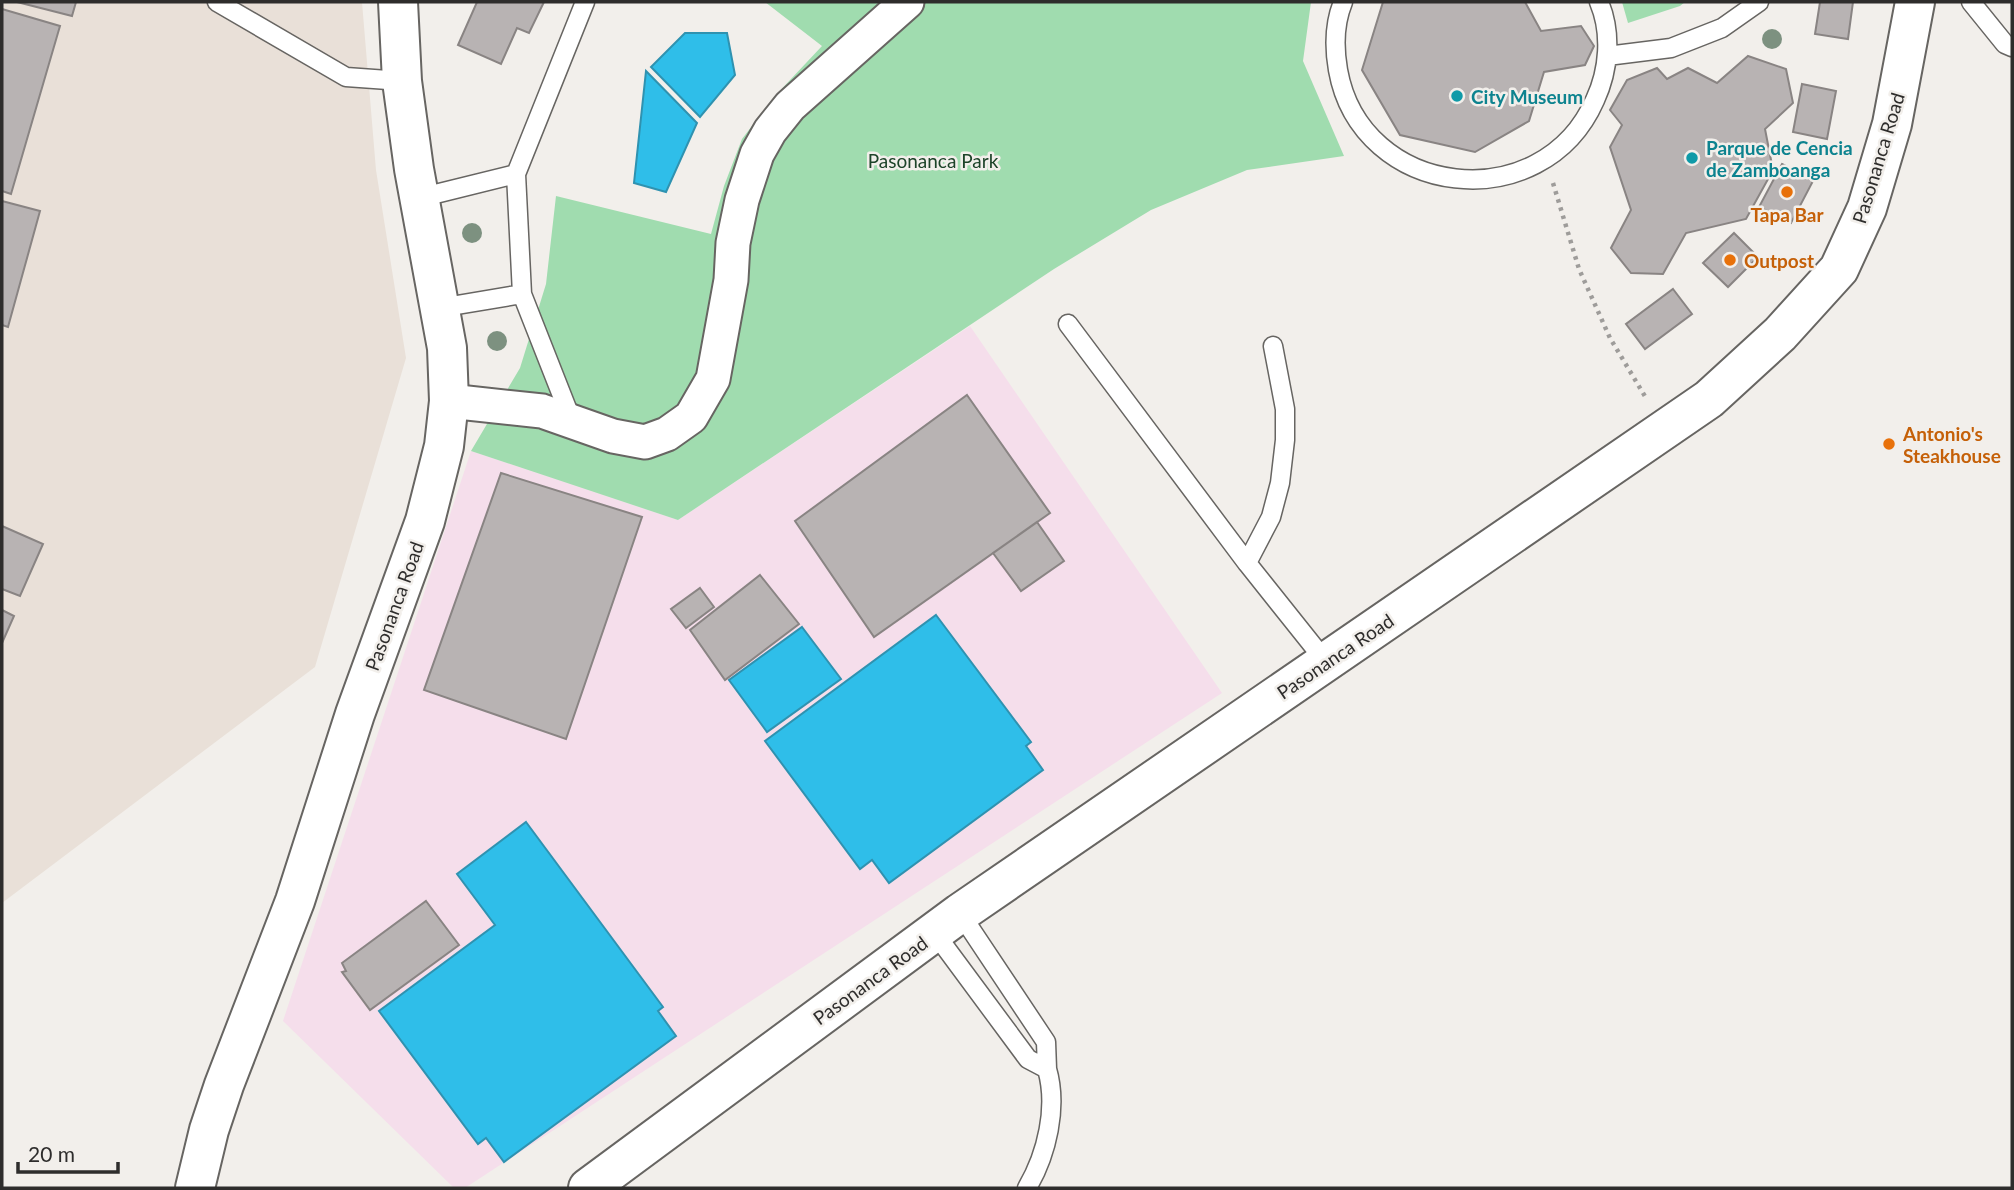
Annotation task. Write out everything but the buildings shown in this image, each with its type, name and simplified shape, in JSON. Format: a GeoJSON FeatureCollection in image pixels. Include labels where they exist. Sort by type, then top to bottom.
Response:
{"type":"FeatureCollection","features":[{"type":"Feature","properties":{"kind":"street","name":"Pasonanca Road"},"geometry":{"type":"LineString","coordinates":[[195,1188],[209,1130],[224,1085],[295,901],[355,714],[425,521],[444,446],[449,401],[447,348],[419,198],[402,81],[398,2]]}},
{"type":"Feature","properties":{"kind":"street"},"geometry":{"type":"LineString","coordinates":[[449,401],[542,411],[613,436],[645,442],[667,434],[691,417],[713,379],[731,279],[733,243],[742,200],[757,154],[770,131],[790,106],[907,2]]}},
{"type":"Feature","properties":{"kind":"street","name":"Pasonanca Road"},"geometry":{"type":"LineString","coordinates":[[588,1188],[947,923],[1709,399],[1780,334],[1839,269],[1867,208],[1892,124],[1915,2]]}},
{"type":"Feature","properties":{"kind":"lane"},"geometry":{"type":"LineString","coordinates":[[217,2],[346,77],[402,81]]}},
{"type":"Feature","properties":{"kind":"lane"},"geometry":{"type":"LineString","coordinates":[[572,421],[522,294],[516,174],[585,2]]}},
{"type":"Feature","properties":{"kind":"lane"},"geometry":{"type":"LineString","coordinates":[[1343,2],[1338,14],[1335,49],[1341,85],[1355,118],[1379,145],[1409,166],[1443,178],[1479,181],[1515,174],[1547,158],[1570,138],[1589,114],[1601,86],[1607,56],[1605,15],[1599,2]]}},
{"type":"Feature","properties":{"kind":"lane"},"geometry":{"type":"LineString","coordinates":[[1607,56],[1671,48],[1722,28],[1759,2]]}},
{"type":"Feature","properties":{"kind":"lane"},"geometry":{"type":"LineString","coordinates":[[1971,2],[2005,44],[2012,47]]}},
{"type":"Feature","properties":{"kind":"lane"},"geometry":{"type":"LineString","coordinates":[[419,198],[516,174]]}},
{"type":"Feature","properties":{"kind":"lane"},"geometry":{"type":"LineString","coordinates":[[439,308],[522,294]]}},
{"type":"Feature","properties":{"kind":"lane"},"geometry":{"type":"LineString","coordinates":[[1068,324],[1247,563],[1326,662]]}},
{"type":"Feature","properties":{"kind":"lane"},"geometry":{"type":"LineString","coordinates":[[1247,563],[1271,517],[1280,483],[1285,409],[1273,346]]}},
{"type":"Feature","properties":{"kind":"lane"},"geometry":{"type":"LineString","coordinates":[[947,923],[1028,1059],[1046,1069]]}},
{"type":"Feature","properties":{"kind":"lane"},"geometry":{"type":"LineString","coordinates":[[947,923],[1046,1042],[1046,1069],[1051,1084],[1052,1101],[1042,1154],[1027,1188]]}},
{"type":"Feature","properties":{"kind":"path"},"geometry":{"type":"LineString","coordinates":[[1547,158],[1579,269],[1610,338],[1666,430]]}},
{"type":"Feature","properties":{"kind":"shaded area"},"geometry":{"type":"Polygon","coordinates":[[[2,2],[362,2],[376,170],[406,358],[315,667],[2,903],[2,2]]]}},
{"type":"Feature","properties":{"kind":"shaded area"},"geometry":{"type":"Polygon","coordinates":[[[970,326],[1222,693],[465,1188],[454,1188],[283,1021],[471,451],[678,520],[970,326]]]}},
{"type":"Feature","properties":{"kind":"green space","name":"Pasonanca Park"},"geometry":{"type":"Polygon","coordinates":[[[765,2],[1311,2],[1303,61],[1344,156],[1247,170],[1151,210],[1054,269],[678,520],[471,451],[520,368],[546,284],[556,196],[711,234],[724,186],[742,139],[775,96],[822,46],[765,2]]]}},
{"type":"Feature","properties":{"kind":"green space"},"geometry":{"type":"Polygon","coordinates":[[[1622,2],[1685,2],[1628,23],[1622,2]]]}},
{"type":"Feature","properties":{"kind":"water"},"geometry":{"type":"Polygon","coordinates":[[[685,33],[727,33],[735,75],[700,117],[651,67],[685,33]]]}},
{"type":"Feature","properties":{"kind":"water"},"geometry":{"type":"Polygon","coordinates":[[[646,71],[697,123],[666,192],[634,183],[646,71]]]}},
{"type":"Feature","properties":{"kind":"water"},"geometry":{"type":"Polygon","coordinates":[[[936,615],[1031,742],[1026,746],[1043,770],[889,883],[872,860],[860,869],[765,741],[936,615]]]}},
{"type":"Feature","properties":{"kind":"water"},"geometry":{"type":"Polygon","coordinates":[[[802,627],[841,679],[767,732],[729,680],[802,627]]]}},
{"type":"Feature","properties":{"kind":"water"},"geometry":{"type":"Polygon","coordinates":[[[526,822],[663,1007],[658,1011],[676,1036],[504,1162],[486,1138],[478,1144],[379,1011],[495,925],[457,874],[526,822]]]}},
{"type":"Feature","properties":{"kind":"place","name":"City Museum"},"geometry":{"type":"Point","coordinates":[1457,96]}},
{"type":"Feature","properties":{"kind":"place","name":"Parque de Cencia de Zamboanga"},"geometry":{"type":"Point","coordinates":[1692,158]}},
{"type":"Feature","properties":{"kind":"place","name":"Tapa Bar"},"geometry":{"type":"Point","coordinates":[1787,192]}},
{"type":"Feature","properties":{"kind":"place","name":"Outpost"},"geometry":{"type":"Point","coordinates":[1730,260]}},
{"type":"Feature","properties":{"kind":"place","name":"Antonio's Steakhouse"},"geometry":{"type":"Point","coordinates":[1889,444]}}]}
